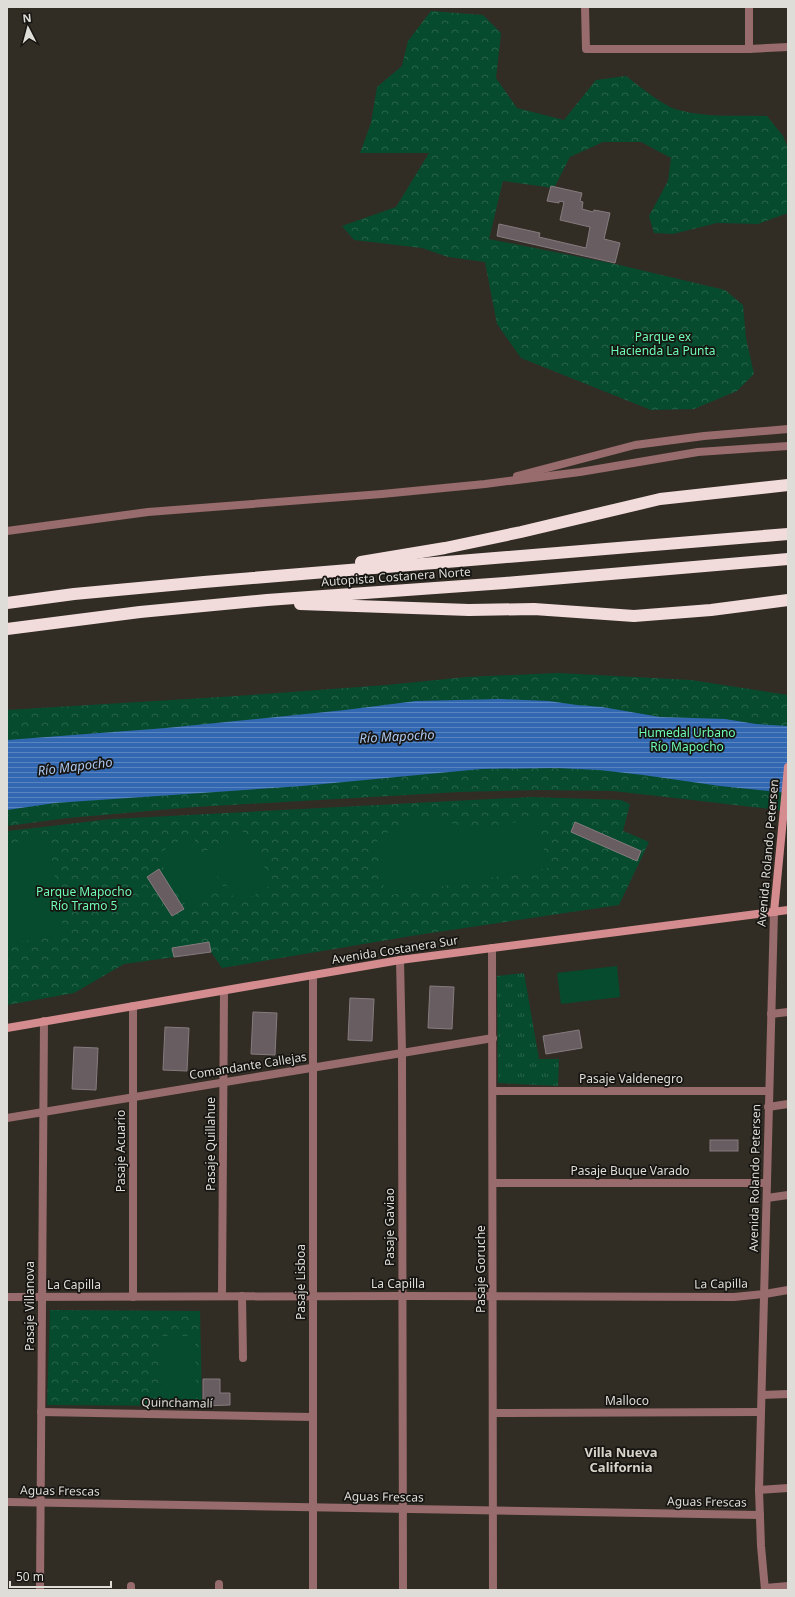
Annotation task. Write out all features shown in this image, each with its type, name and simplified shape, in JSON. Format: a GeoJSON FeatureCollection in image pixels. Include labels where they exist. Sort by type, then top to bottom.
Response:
{"type":"FeatureCollection","features":[{"type":"Feature","properties":{"kind":"highway"},"geometry":{"type":"LineString","coordinates":[[282,576],[473,542],[660,499],[788,486]]}},
{"type":"Feature","properties":{"kind":"highway","name":"Autopista Costanera Norte"},"geometry":{"type":"LineString","coordinates":[[7,603],[124,589],[788,534]]}},
{"type":"Feature","properties":{"kind":"highway","name":"Autopista Costanera Norte"},"geometry":{"type":"LineString","coordinates":[[7,629],[140,612],[267,600],[512,583],[788,559]]}},
{"type":"Feature","properties":{"kind":"highway"},"geometry":{"type":"LineString","coordinates":[[267,600],[313,605],[469,610],[534,609],[634,616],[711,610],[788,600]]}},
{"type":"Feature","properties":{"kind":"main road","name":"Avenida Rolando Petersen"},"geometry":{"type":"LineString","coordinates":[[774,912],[780,836],[788,767]]}},
{"type":"Feature","properties":{"kind":"main road","name":"Avenida Costanera Sur"},"geometry":{"type":"LineString","coordinates":[[7,1028],[400,960],[788,910]]}},
{"type":"Feature","properties":{"kind":"street"},"geometry":{"type":"LineString","coordinates":[[586,7],[586,49],[749,49],[788,47]]}},
{"type":"Feature","properties":{"kind":"street"},"geometry":{"type":"LineString","coordinates":[[749,7],[749,49]]}},
{"type":"Feature","properties":{"kind":"street"},"geometry":{"type":"LineString","coordinates":[[485,484],[635,445],[704,436],[788,429]]}},
{"type":"Feature","properties":{"kind":"street"},"geometry":{"type":"LineString","coordinates":[[7,531],[148,512],[382,494],[485,484],[580,472],[698,452],[788,446]]}},
{"type":"Feature","properties":{"kind":"street","name":"Avenida Rolando Petersen"},"geometry":{"type":"LineString","coordinates":[[765,1589],[759,1490],[774,912]]}},
{"type":"Feature","properties":{"kind":"street","name":"Pasaje Goruche"},"geometry":{"type":"LineString","coordinates":[[492,948],[493,1590]]}},
{"type":"Feature","properties":{"kind":"street","name":"Pasaje Gaviao"},"geometry":{"type":"LineString","coordinates":[[400,960],[402,1052],[403,1590]]}},
{"type":"Feature","properties":{"kind":"street","name":"Pasaje Lisboa"},"geometry":{"type":"LineString","coordinates":[[312,1590],[313,975]]}},
{"type":"Feature","properties":{"kind":"street","name":"Pasaje Quillahue"},"geometry":{"type":"LineString","coordinates":[[222,1296],[224,991]]}},
{"type":"Feature","properties":{"kind":"street","name":"Pasaje Acuario"},"geometry":{"type":"LineString","coordinates":[[133,1006],[133,1297]]}},
{"type":"Feature","properties":{"kind":"street"},"geometry":{"type":"LineString","coordinates":[[771,1014],[788,1012]]}},
{"type":"Feature","properties":{"kind":"street","name":"Pasaje Villanova"},"geometry":{"type":"LineString","coordinates":[[40,1590],[44,1021]]}},
{"type":"Feature","properties":{"kind":"street","name":"Comandante Callejas"},"geometry":{"type":"LineString","coordinates":[[7,1118],[492,1038]]}},
{"type":"Feature","properties":{"kind":"street","name":"Pasaje Valdenegro"},"geometry":{"type":"LineString","coordinates":[[493,1091],[769,1091]]}},
{"type":"Feature","properties":{"kind":"street"},"geometry":{"type":"LineString","coordinates":[[768,1107],[788,1104]]}},
{"type":"Feature","properties":{"kind":"street","name":"Pasaje Buque Varado"},"geometry":{"type":"LineString","coordinates":[[493,1183],[767,1183]]}},
{"type":"Feature","properties":{"kind":"street"},"geometry":{"type":"LineString","coordinates":[[766,1198],[788,1195]]}},
{"type":"Feature","properties":{"kind":"street","name":"La Capilla"},"geometry":{"type":"LineString","coordinates":[[7,1297],[734,1297],[788,1290]]}},
{"type":"Feature","properties":{"kind":"street"},"geometry":{"type":"LineString","coordinates":[[242,1296],[243,1358]]}},
{"type":"Feature","properties":{"kind":"street"},"geometry":{"type":"LineString","coordinates":[[762,1395],[788,1394]]}},
{"type":"Feature","properties":{"kind":"street","name":"Quinchamalí"},"geometry":{"type":"LineString","coordinates":[[41,1412],[313,1417]]}},
{"type":"Feature","properties":{"kind":"street","name":"Malloco"},"geometry":{"type":"LineString","coordinates":[[493,1413],[761,1412]]}},
{"type":"Feature","properties":{"kind":"street","name":"Aguas Frescas"},"geometry":{"type":"LineString","coordinates":[[759,1490],[788,1488]]}},
{"type":"Feature","properties":{"kind":"street","name":"Aguas Frescas"},"geometry":{"type":"LineString","coordinates":[[7,1502],[760,1515]]}},
{"type":"Feature","properties":{"kind":"street"},"geometry":{"type":"LineString","coordinates":[[765,1589],[788,1586]]}},
{"type":"Feature","properties":{"kind":"green space","name":"Parque ex Hacienda La Punta"},"geometry":{"type":"Polygon","coordinates":[[[431,11],[483,15],[501,33],[496,78],[517,108],[564,120],[596,80],[626,76],[657,99],[675,109],[697,114],[721,116],[767,116],[783,136],[788,148],[788,213],[758,224],[717,223],[673,234],[654,233],[649,216],[668,181],[671,158],[641,142],[603,142],[570,157],[554,188],[503,181],[489,239],[615,264],[725,290],[743,305],[746,338],[754,374],[737,391],[694,409],[651,410],[521,358],[497,324],[485,262],[448,257],[422,248],[354,240],[342,226],[396,207],[429,153],[360,153],[371,123],[377,87],[402,66],[408,41],[431,11]]]}},
{"type":"Feature","properties":{"kind":"green space","name":"Humedal Urbano Río Mapocho"},"geometry":{"type":"Polygon","coordinates":[[[558,673],[691,680],[788,695],[788,811],[613,791],[541,790],[459,792],[195,807],[68,818],[7,826],[7,710],[237,696],[386,685],[467,677],[558,673]]]}},
{"type":"Feature","properties":{"kind":"green space","name":"Parque Mapocho Río Tramo 5"},"geometry":{"type":"Polygon","coordinates":[[[531,797],[621,800],[630,804],[623,831],[649,842],[619,905],[411,936],[222,968],[211,952],[124,964],[74,993],[7,1005],[7,831],[112,819],[531,797]]]}},
{"type":"Feature","properties":{"kind":"green space"},"geometry":{"type":"Polygon","coordinates":[[[418,815],[474,829],[537,819],[548,868],[385,896],[377,839],[418,815]]]}},
{"type":"Feature","properties":{"kind":"green space"},"geometry":{"type":"Polygon","coordinates":[[[241,829],[274,883],[238,905],[206,851],[241,829]]]}},
{"type":"Feature","properties":{"kind":"green space"},"geometry":{"type":"Polygon","coordinates":[[[191,834],[224,888],[188,909],[156,855],[191,834]]]}},
{"type":"Feature","properties":{"kind":"green space"},"geometry":{"type":"Polygon","coordinates":[[[48,837],[64,934],[7,944],[7,844],[48,837]]]}},
{"type":"Feature","properties":{"kind":"green space"},"geometry":{"type":"Polygon","coordinates":[[[617,966],[620,997],[561,1004],[557,973],[617,966]]]}},
{"type":"Feature","properties":{"kind":"green space"},"geometry":{"type":"Polygon","coordinates":[[[524,973],[539,1059],[559,1059],[558,1086],[498,1083],[497,976],[524,973]]]}},
{"type":"Feature","properties":{"kind":"green space"},"geometry":{"type":"Polygon","coordinates":[[[50,1310],[200,1311],[202,1406],[47,1405],[50,1310]]]}},
{"type":"Feature","properties":{"kind":"green space"},"geometry":{"type":"Polygon","coordinates":[[[161,1336],[195,1336],[196,1403],[162,1403],[161,1336]]]}},
{"type":"Feature","properties":{"kind":"water","name":"Humedal Urbano Río Mapocho"},"geometry":{"type":"Polygon","coordinates":[[[501,699],[549,701],[602,707],[660,717],[725,719],[756,724],[788,726],[788,793],[720,786],[599,770],[556,768],[481,769],[302,786],[55,803],[7,810],[7,740],[166,728],[345,710],[416,701],[501,699]]]}},
{"type":"Feature","properties":{"kind":"building"},"geometry":{"type":"Polygon","coordinates":[[[551,186],[582,193],[580,201],[583,202],[582,209],[593,212],[594,210],[610,213],[604,239],[620,243],[615,263],[497,236],[499,224],[540,233],[539,237],[586,248],[590,227],[560,220],[564,202],[559,201],[559,203],[547,201],[551,186]]]}},
{"type":"Feature","properties":{"kind":"building"},"geometry":{"type":"Polygon","coordinates":[[[575,822],[641,851],[637,861],[571,832],[575,822]]]}},
{"type":"Feature","properties":{"kind":"building"},"geometry":{"type":"Polygon","coordinates":[[[159,869],[184,909],[172,916],[147,877],[159,869]]]}},
{"type":"Feature","properties":{"kind":"building"},"geometry":{"type":"Polygon","coordinates":[[[209,942],[211,952],[174,957],[172,948],[209,942]]]}},
{"type":"Feature","properties":{"kind":"building"},"geometry":{"type":"Polygon","coordinates":[[[430,986],[454,987],[452,1029],[428,1028],[430,986]]]}},
{"type":"Feature","properties":{"kind":"building"},"geometry":{"type":"Polygon","coordinates":[[[350,998],[374,999],[372,1041],[348,1040],[350,998]]]}},
{"type":"Feature","properties":{"kind":"building"},"geometry":{"type":"Polygon","coordinates":[[[253,1012],[277,1013],[275,1055],[251,1054],[253,1012]]]}},
{"type":"Feature","properties":{"kind":"building"},"geometry":{"type":"Polygon","coordinates":[[[165,1027],[189,1028],[187,1071],[163,1070],[165,1027]]]}},
{"type":"Feature","properties":{"kind":"building"},"geometry":{"type":"Polygon","coordinates":[[[579,1030],[582,1048],[546,1054],[543,1036],[579,1030]]]}},
{"type":"Feature","properties":{"kind":"building"},"geometry":{"type":"Polygon","coordinates":[[[74,1047],[98,1048],[96,1090],[72,1089],[74,1047]]]}},
{"type":"Feature","properties":{"kind":"building"},"geometry":{"type":"Polygon","coordinates":[[[710,1140],[738,1140],[738,1151],[710,1151],[710,1140]]]}},
{"type":"Feature","properties":{"kind":"building"},"geometry":{"type":"Polygon","coordinates":[[[203,1379],[220,1379],[220,1393],[230,1393],[230,1405],[203,1406],[203,1379]]]}},
{"type":"Feature","properties":{"kind":"district","name":"Villa Nueva California"},"geometry":{"type":"Point","coordinates":[621,1460]}},
{"type":"Feature","properties":{"kind":"water label","name":"Río Mapocho"},"geometry":{"type":"Point","coordinates":[397,736]}},
{"type":"Feature","properties":{"kind":"water label","name":"Río Mapocho"},"geometry":{"type":"Point","coordinates":[75,766]}}]}
